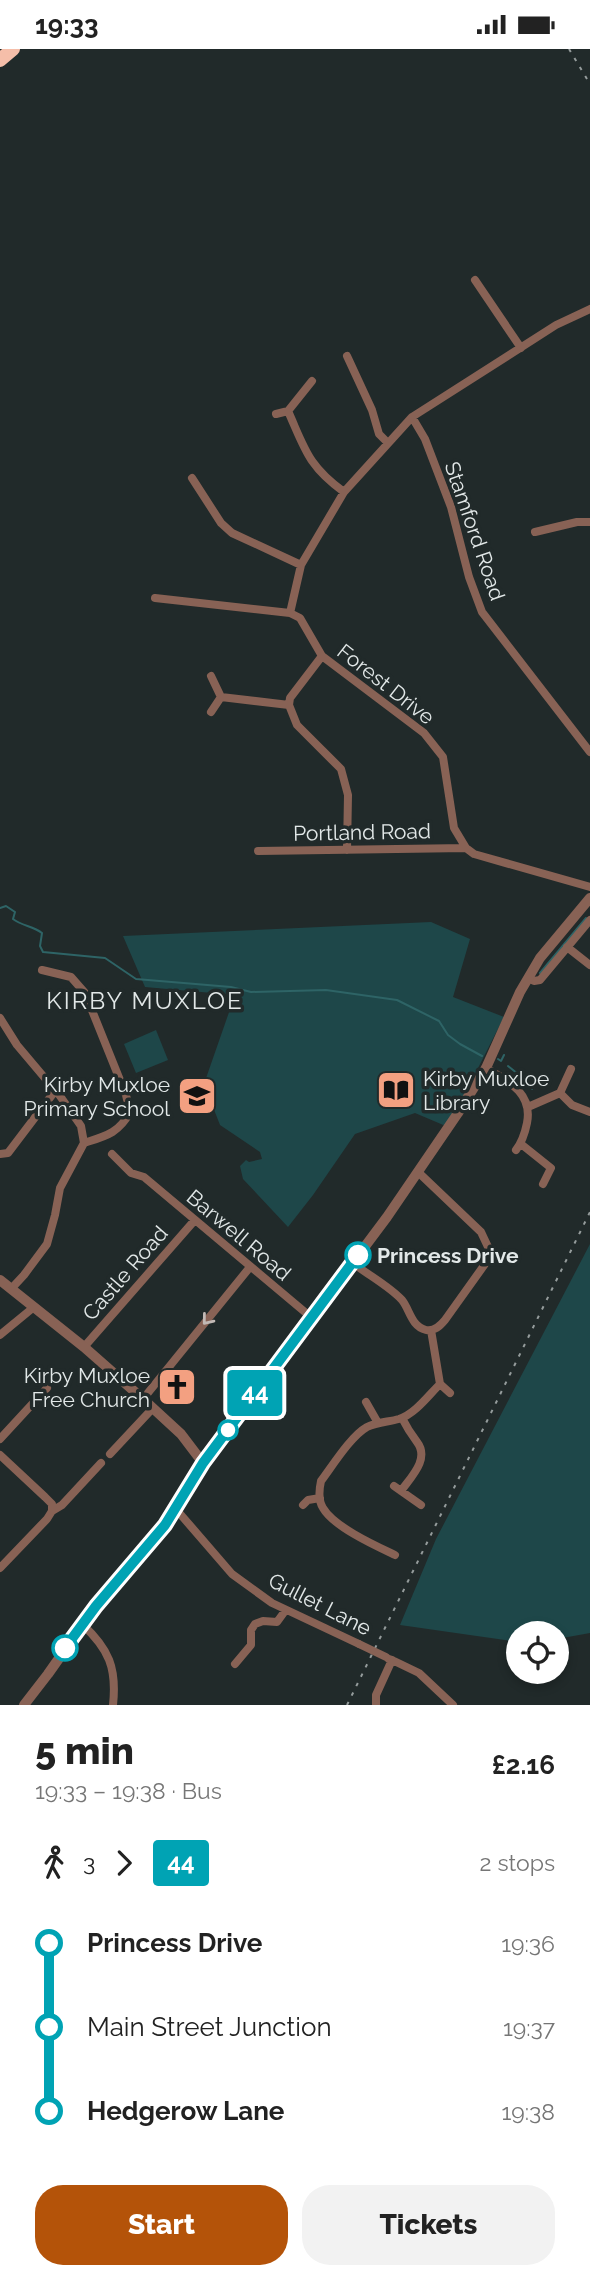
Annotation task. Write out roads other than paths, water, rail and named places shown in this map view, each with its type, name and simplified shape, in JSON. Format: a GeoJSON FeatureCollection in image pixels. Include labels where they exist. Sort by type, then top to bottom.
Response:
{"type":"FeatureCollection","features":[{"type":"Feature","properties":{"kind":"highway"},"geometry":{"type":"LineString","coordinates":[[0,60],[13,49]]}},
{"type":"Feature","properties":{"kind":"street"},"geometry":{"type":"LineString","coordinates":[[475,280],[521,348]]}},
{"type":"Feature","properties":{"kind":"street"},"geometry":{"type":"LineString","coordinates":[[155,598],[290,613],[301,565],[344,492],[412,417],[556,325],[590,309]]}},
{"type":"Feature","properties":{"kind":"street"},"geometry":{"type":"LineString","coordinates":[[347,356],[372,410],[379,434],[388,443]]}},
{"type":"Feature","properties":{"kind":"street"},"geometry":{"type":"LineString","coordinates":[[276,414],[288,411],[312,381]]}},
{"type":"Feature","properties":{"kind":"street"},"geometry":{"type":"LineString","coordinates":[[288,411],[312,464],[344,492]]}},
{"type":"Feature","properties":{"kind":"street","name":"Stamford Road"},"geometry":{"type":"LineString","coordinates":[[412,417],[425,439],[451,506],[469,577],[482,612],[590,752]]}},
{"type":"Feature","properties":{"kind":"street"},"geometry":{"type":"LineString","coordinates":[[192,478],[221,523],[232,533],[301,565]]}},
{"type":"Feature","properties":{"kind":"street"},"geometry":{"type":"LineString","coordinates":[[535,532],[577,522],[590,522]]}},
{"type":"Feature","properties":{"kind":"street","name":"Forest Drive"},"geometry":{"type":"LineString","coordinates":[[290,613],[300,618],[321,656],[424,733],[443,757],[454,828],[466,848]]}},
{"type":"Feature","properties":{"kind":"street"},"geometry":{"type":"LineString","coordinates":[[321,656],[290,698],[289,705],[297,725],[341,769],[348,795],[347,850]]}},
{"type":"Feature","properties":{"kind":"street"},"geometry":{"type":"LineString","coordinates":[[211,676],[221,697]]}},
{"type":"Feature","properties":{"kind":"street"},"geometry":{"type":"LineString","coordinates":[[221,697],[289,705]]}},
{"type":"Feature","properties":{"kind":"street"},"geometry":{"type":"LineString","coordinates":[[211,712],[221,697]]}},
{"type":"Feature","properties":{"kind":"street"},"geometry":{"type":"LineString","coordinates":[[466,848],[474,854],[590,887]]}},
{"type":"Feature","properties":{"kind":"street","name":"Portland Road"},"geometry":{"type":"LineString","coordinates":[[258,851],[466,848]]}},
{"type":"Feature","properties":{"kind":"street"},"geometry":{"type":"LineString","coordinates":[[24,1705],[82,1624],[165,1525],[203,1463],[418,1172],[486,1068],[540,958],[590,898]]}},
{"type":"Feature","properties":{"kind":"street"},"geometry":{"type":"LineString","coordinates":[[528,978],[540,980],[590,920]]}},
{"type":"Feature","properties":{"kind":"street"},"geometry":{"type":"LineString","coordinates":[[567,947],[590,965]]}},
{"type":"Feature","properties":{"kind":"street"},"geometry":{"type":"LineString","coordinates":[[42,970],[71,977],[85,993],[126,1095],[130,1112],[122,1126],[101,1138],[84,1143]]}},
{"type":"Feature","properties":{"kind":"street"},"geometry":{"type":"LineString","coordinates":[[0,1018],[17,1045],[81,1126],[84,1143],[60,1188],[47,1244],[11,1289]]}},
{"type":"Feature","properties":{"kind":"street"},"geometry":{"type":"LineString","coordinates":[[486,1068],[514,1085],[523,1095],[528,1107],[528,1118],[519,1147],[551,1168],[543,1184]]}},
{"type":"Feature","properties":{"kind":"street"},"geometry":{"type":"LineString","coordinates":[[528,1107],[560,1093],[571,1069]]}},
{"type":"Feature","properties":{"kind":"street"},"geometry":{"type":"LineString","coordinates":[[0,1154],[8,1153],[55,1091]]}},
{"type":"Feature","properties":{"kind":"street"},"geometry":{"type":"LineString","coordinates":[[560,1093],[572,1105],[590,1112]]}},
{"type":"Feature","properties":{"kind":"street","name":"Barwell Road"},"geometry":{"type":"LineString","coordinates":[[112,1154],[131,1173],[144,1177],[312,1318]]}},
{"type":"Feature","properties":{"kind":"street"},"geometry":{"type":"LineString","coordinates":[[353,1263],[401,1299],[418,1326],[425,1330],[440,1326],[485,1264],[489,1249],[481,1232],[418,1172]]}},
{"type":"Feature","properties":{"kind":"street","name":"Castle Road"},"geometry":{"type":"LineString","coordinates":[[83,1347],[194,1221]]}},
{"type":"Feature","properties":{"kind":"street"},"geometry":{"type":"LineString","coordinates":[[143,1399],[250,1267]]}},
{"type":"Feature","properties":{"kind":"street"},"geometry":{"type":"LineString","coordinates":[[0,1280],[153,1408],[181,1434],[203,1463]]}},
{"type":"Feature","properties":{"kind":"street"},"geometry":{"type":"LineString","coordinates":[[0,1335],[34,1307]]}},
{"type":"Feature","properties":{"kind":"street"},"geometry":{"type":"LineString","coordinates":[[432,1330],[440,1384],[450,1393]]}},
{"type":"Feature","properties":{"kind":"street"},"geometry":{"type":"LineString","coordinates":[[395,1555],[366,1541],[335,1520],[322,1506],[321,1481],[366,1427],[402,1418],[413,1411],[440,1384]]}},
{"type":"Feature","properties":{"kind":"street"},"geometry":{"type":"LineString","coordinates":[[0,1439],[47,1388]]}},
{"type":"Feature","properties":{"kind":"street"},"geometry":{"type":"LineString","coordinates":[[366,1402],[378,1423]]}},
{"type":"Feature","properties":{"kind":"street"},"geometry":{"type":"LineString","coordinates":[[110,1454],[153,1408]]}},
{"type":"Feature","properties":{"kind":"street"},"geometry":{"type":"LineString","coordinates":[[402,1418],[422,1453],[420,1464],[398,1488],[421,1504]]}},
{"type":"Feature","properties":{"kind":"street"},"geometry":{"type":"LineString","coordinates":[[0,1455],[46,1497],[52,1504],[52,1511]]}},
{"type":"Feature","properties":{"kind":"street"},"geometry":{"type":"LineString","coordinates":[[0,1568],[101,1463]]}},
{"type":"Feature","properties":{"kind":"street"},"geometry":{"type":"LineString","coordinates":[[303,1505],[307,1500],[320,1498]]}},
{"type":"Feature","properties":{"kind":"street","name":"Gullet Lane"},"geometry":{"type":"LineString","coordinates":[[175,1508],[232,1574],[272,1604],[419,1673],[453,1705]]}},
{"type":"Feature","properties":{"kind":"street"},"geometry":{"type":"LineString","coordinates":[[235,1664],[251,1645],[250,1636],[255,1624],[263,1621],[277,1622],[285,1611]]}},
{"type":"Feature","properties":{"kind":"street"},"geometry":{"type":"LineString","coordinates":[[82,1624],[103,1645],[110,1660],[115,1677],[113,1705]]}},
{"type":"Feature","properties":{"kind":"street"},"geometry":{"type":"LineString","coordinates":[[376,1705],[376,1695],[389,1659]]}},
{"type":"Feature","properties":{"kind":"waterway"},"geometry":{"type":"LineString","coordinates":[[0,908],[6,906],[15,912],[13,919],[42,933],[40,946],[43,952],[105,958],[136,979],[231,987],[251,992],[326,990],[397,1000],[439,1021],[448,1035],[482,1056]]}},
{"type":"Feature","properties":{"kind":"waterway"},"geometry":{"type":"LineString","coordinates":[[540,973],[586,918]]}},
{"type":"Feature","properties":{"kind":"waterway"},"geometry":{"type":"LineString","coordinates":[[498,1059],[501,1061],[504,1055]]}},
{"type":"Feature","properties":{"kind":"waterway"},"geometry":{"type":"LineString","coordinates":[[508,1066],[523,1078]]}},
{"type":"Feature","properties":{"kind":"waterway"},"geometry":{"type":"LineString","coordinates":[[527,1082],[532,1089]]}},
{"type":"Feature","properties":{"kind":"railway"},"geometry":{"type":"LineString","coordinates":[[569,49],[590,84]]}},
{"type":"Feature","properties":{"kind":"railway"},"geometry":{"type":"LineString","coordinates":[[347,1705],[590,1212]]}},
{"type":"Feature","properties":{"kind":"place","name":"Kirby Muxloe Library"},"geometry":{"type":"Point","coordinates":[396,1090]}},
{"type":"Feature","properties":{"kind":"place","name":"Kirby Muxloe Primary School"},"geometry":{"type":"Point","coordinates":[197,1096]}},
{"type":"Feature","properties":{"kind":"place","name":"Princess Drive"},"geometry":{"type":"Point","coordinates":[358,1255]}},
{"type":"Feature","properties":{"kind":"place","name":"Kirby Muxloe Free Church"},"geometry":{"type":"Point","coordinates":[177,1387]}},
{"type":"Feature","properties":{"kind":"district","name":"KIRBY MUXLOE"},"geometry":{"type":"Point","coordinates":[145,1000]}}]}
